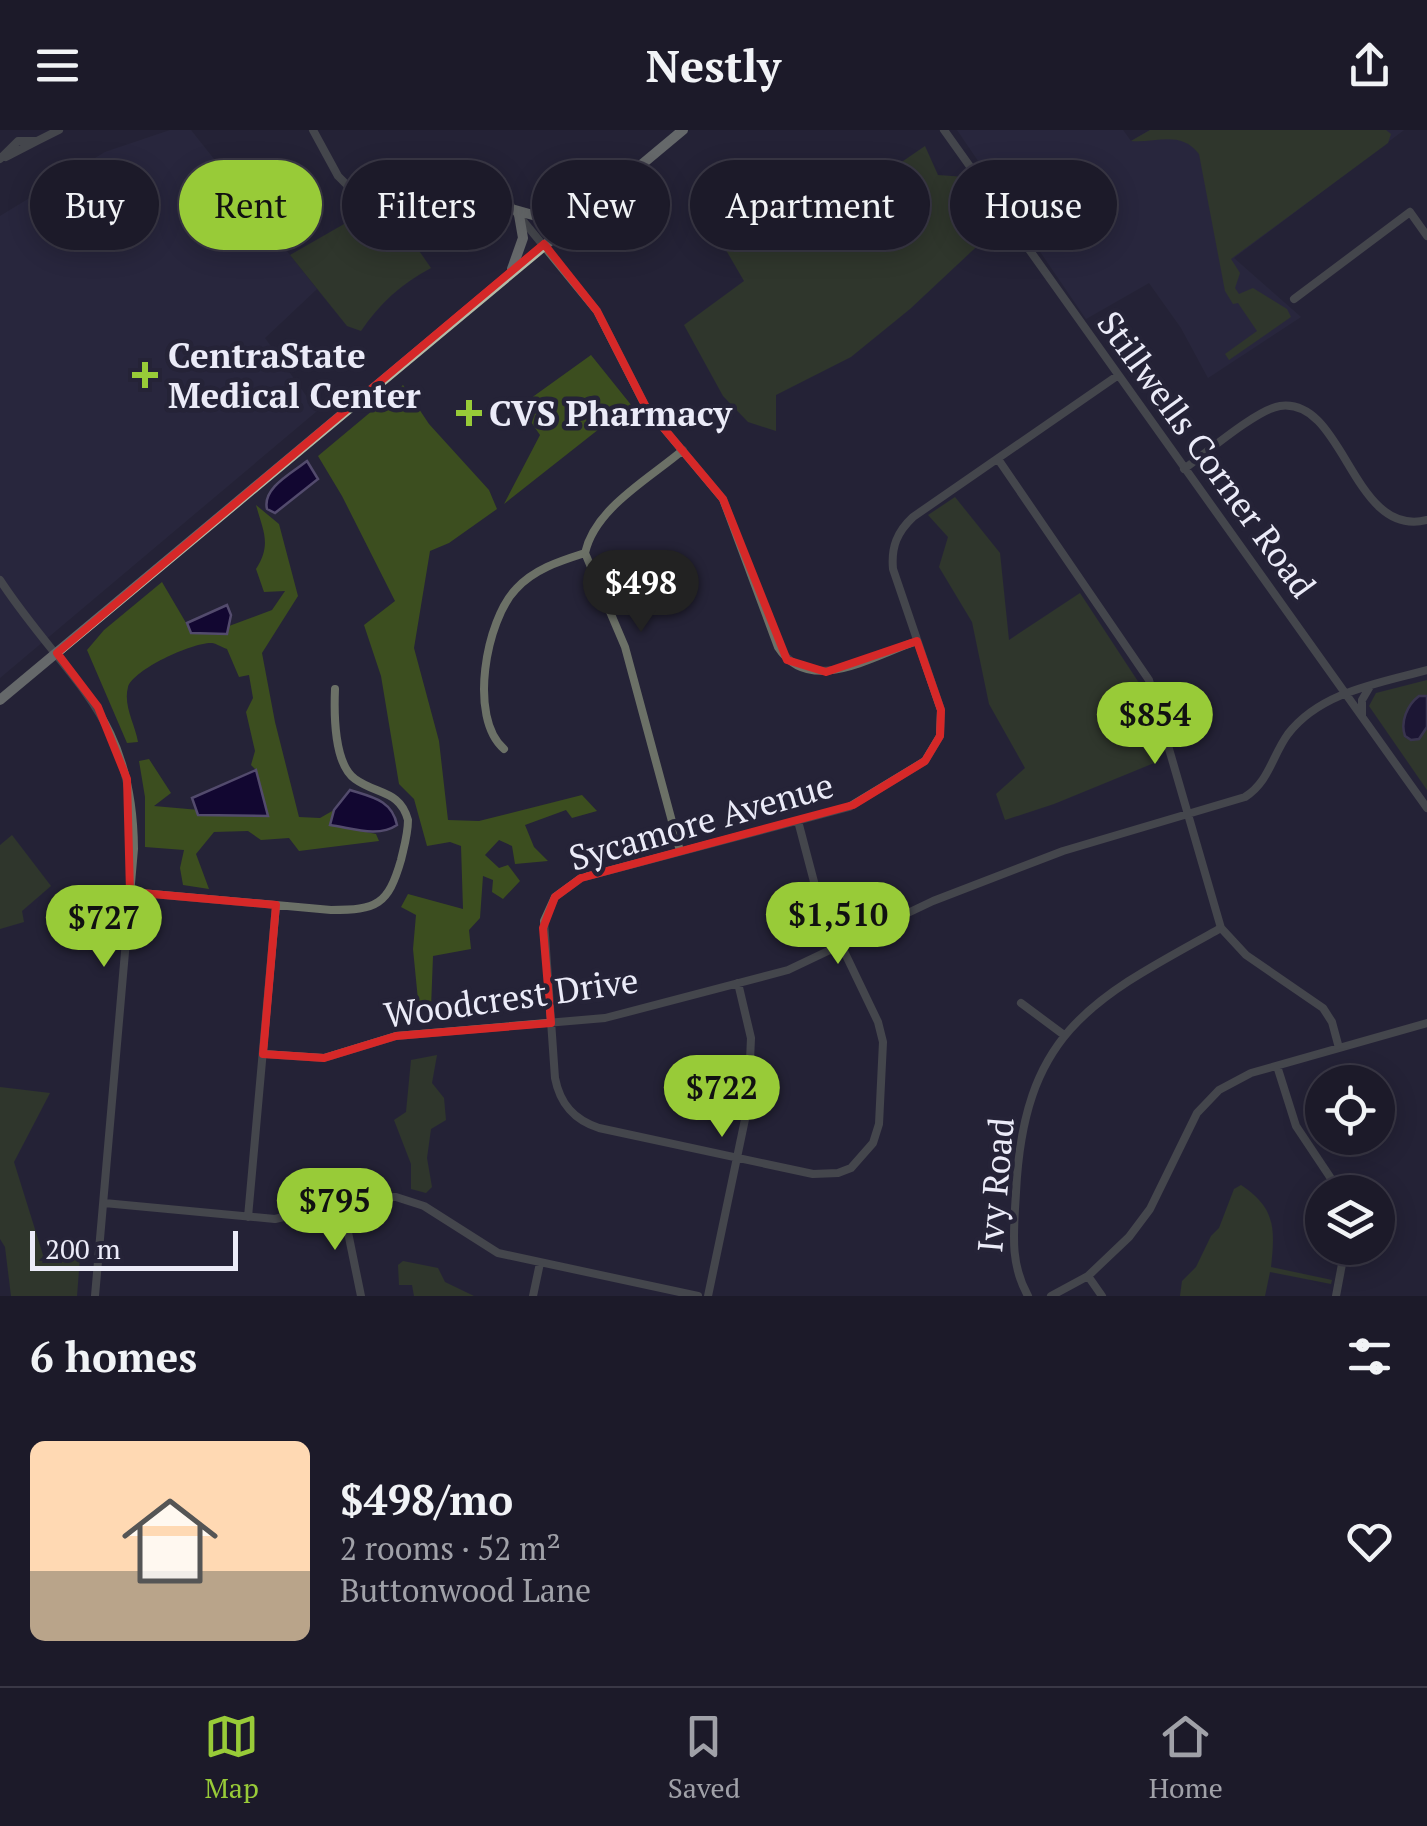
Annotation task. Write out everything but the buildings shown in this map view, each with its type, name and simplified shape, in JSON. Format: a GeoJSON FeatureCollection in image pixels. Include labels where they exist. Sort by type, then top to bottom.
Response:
{"type":"FeatureCollection","features":[{"type":"Feature","properties":{"kind":"main road"},"geometry":{"type":"LineString","coordinates":[[647,160],[683,130]]}},
{"type":"Feature","properties":{"kind":"main road"},"geometry":{"type":"LineString","coordinates":[[517,213],[532,216]]}},
{"type":"Feature","properties":{"kind":"main road"},"geometry":{"type":"LineString","coordinates":[[508,274],[522,246],[523,228],[517,213]]}},
{"type":"Feature","properties":{"kind":"main road"},"geometry":{"type":"LineString","coordinates":[[0,700],[537,250]]}},
{"type":"Feature","properties":{"kind":"street"},"geometry":{"type":"LineString","coordinates":[[3,158],[18,141],[37,141],[59,130]]}},
{"type":"Feature","properties":{"kind":"street"},"geometry":{"type":"LineString","coordinates":[[312,130],[338,176],[358,192],[389,197],[470,183],[496,193],[532,230]]}},
{"type":"Feature","properties":{"kind":"street","name":"Stillwells Corner Road"},"geometry":{"type":"LineString","coordinates":[[944,130],[1427,808]]}},
{"type":"Feature","properties":{"kind":"street"},"geometry":{"type":"LineString","coordinates":[[1412,198],[1410,212],[1427,236]]}},
{"type":"Feature","properties":{"kind":"street"},"geometry":{"type":"LineString","coordinates":[[1294,299],[1410,212]]}},
{"type":"Feature","properties":{"kind":"street"},"geometry":{"type":"LineString","coordinates":[[549,250],[597,311],[646,407],[728,506],[778,647],[791,663],[806,670],[826,672],[917,641]]}},
{"type":"Feature","properties":{"kind":"street","name":"Sycamore Avenue"},"geometry":{"type":"LineString","coordinates":[[737,1157],[600,1128],[572,1113],[556,1085],[544,928],[547,912],[555,897],[581,878],[854,805],[916,768],[931,754],[940,736],[942,715],[893,568],[898,535],[913,516],[1117,376]]}},
{"type":"Feature","properties":{"kind":"street"},"geometry":{"type":"LineString","coordinates":[[1184,469],[1267,410],[1294,406],[1317,421],[1384,512],[1407,522],[1427,520]]}},
{"type":"Feature","properties":{"kind":"street"},"geometry":{"type":"LineString","coordinates":[[680,852],[625,647],[585,553],[600,519],[683,450]]}},
{"type":"Feature","properties":{"kind":"street"},"geometry":{"type":"LineString","coordinates":[[998,459],[1149,680],[1221,928],[1246,955],[1323,1008],[1332,1022],[1339,1048]]}},
{"type":"Feature","properties":{"kind":"street"},"geometry":{"type":"LineString","coordinates":[[504,749],[490,730],[486,703],[488,646],[496,619],[511,594],[532,575],[585,553]]}},
{"type":"Feature","properties":{"kind":"street"},"geometry":{"type":"LineString","coordinates":[[0,580],[98,707],[124,768],[134,826],[95,1296]]}},
{"type":"Feature","properties":{"kind":"street"},"geometry":{"type":"LineString","coordinates":[[1344,692],[1427,670]]}},
{"type":"Feature","properties":{"kind":"street"},"geometry":{"type":"LineString","coordinates":[[1362,716],[1363,697],[1374,684]]}},
{"type":"Feature","properties":{"kind":"street"},"geometry":{"type":"LineString","coordinates":[[130,892],[356,910],[376,904],[392,887],[407,838],[408,820],[397,799],[357,781],[345,767],[334,722],[335,689]]}},
{"type":"Feature","properties":{"kind":"street","name":"Woodcrest Drive"},"geometry":{"type":"LineString","coordinates":[[263,1054],[324,1058],[396,1036],[605,1018],[788,970],[932,900],[1062,851],[1250,794],[1266,777],[1293,728],[1344,692]]}},
{"type":"Feature","properties":{"kind":"street"},"geometry":{"type":"LineString","coordinates":[[737,1157],[827,1175],[856,1164],[874,1143],[879,1124],[882,1033],[818,897],[798,821]]}},
{"type":"Feature","properties":{"kind":"street"},"geometry":{"type":"LineString","coordinates":[[248,1217],[276,905]]}},
{"type":"Feature","properties":{"kind":"street","name":"Ivy Road"},"geometry":{"type":"LineString","coordinates":[[1028,1296],[1015,1268],[1013,1252],[1020,1141],[1030,1099],[1064,1035],[1105,995],[1221,928]]}},
{"type":"Feature","properties":{"kind":"street"},"geometry":{"type":"LineString","coordinates":[[708,1296],[748,1104],[752,1044],[738,983]]}},
{"type":"Feature","properties":{"kind":"street"},"geometry":{"type":"LineString","coordinates":[[1021,1003],[1064,1035]]}},
{"type":"Feature","properties":{"kind":"street"},"geometry":{"type":"LineString","coordinates":[[1051,1296],[1088,1276],[1116,1251],[1150,1209],[1205,1104],[1236,1080],[1427,1023]]}},
{"type":"Feature","properties":{"kind":"street"},"geometry":{"type":"LineString","coordinates":[[1277,1066],[1296,1126],[1329,1175]]}},
{"type":"Feature","properties":{"kind":"street"},"geometry":{"type":"LineString","coordinates":[[104,1203],[284,1218],[376,1196],[412,1201],[488,1248],[698,1296]]}},
{"type":"Feature","properties":{"kind":"street"},"geometry":{"type":"LineString","coordinates":[[342,1203],[361,1296]]}},
{"type":"Feature","properties":{"kind":"street"},"geometry":{"type":"LineString","coordinates":[[534,1296],[540,1262]]}},
{"type":"Feature","properties":{"kind":"street"},"geometry":{"type":"LineString","coordinates":[[1336,1296],[1342,1265]]}},
{"type":"Feature","properties":{"kind":"street"},"geometry":{"type":"LineString","coordinates":[[1088,1276],[1102,1296]]}},
{"type":"Feature","properties":{"kind":"highlighted area"},"geometry":{"type":"Polygon","coordinates":[[[544,244],[597,311],[646,407],[723,499],[787,660],[826,672],[917,641],[941,710],[940,736],[925,761],[853,805],[581,878],[555,897],[543,928],[551,1023],[396,1036],[324,1058],[263,1054],[276,905],[130,892],[127,779],[98,707],[57,653],[544,244]]]}},
{"type":"Feature","properties":{"kind":"shaded area","name":"CentraState Medical Center"},"geometry":{"type":"Polygon","coordinates":[[[170,130],[191,130],[215,160],[179,160],[179,250],[286,250],[317,289],[265,338],[317,411],[0,678],[0,216],[30,198],[30,250],[159,250],[159,160],[92,160],[170,130]]]}},
{"type":"Feature","properties":{"kind":"shaded area"},"geometry":{"type":"Polygon","coordinates":[[[957,130],[1123,130],[1131,141],[1150,130],[1404,130],[1234,258],[1301,317],[1208,378],[1181,328],[1149,283],[1086,319],[1039,250],[1117,250],[1117,160],[977,160],[957,130]]]}},
{"type":"Feature","properties":{"kind":"shaded area"},"geometry":{"type":"Polygon","coordinates":[[[307,461],[318,479],[275,513],[267,509],[274,488],[307,461]]]}},
{"type":"Feature","properties":{"kind":"shaded area"},"geometry":{"type":"Polygon","coordinates":[[[227,605],[231,615],[227,634],[191,633],[187,623],[227,605]]]}},
{"type":"Feature","properties":{"kind":"shaded area"},"geometry":{"type":"Polygon","coordinates":[[[1419,696],[1427,696],[1427,727],[1419,739],[1411,740],[1405,736],[1404,720],[1419,696]]]}},
{"type":"Feature","properties":{"kind":"shaded area"},"geometry":{"type":"Polygon","coordinates":[[[256,770],[268,816],[198,815],[192,798],[256,770]]]}},
{"type":"Feature","properties":{"kind":"shaded area"},"geometry":{"type":"Polygon","coordinates":[[[350,790],[386,805],[397,825],[373,832],[330,825],[334,810],[350,790]]]}},
{"type":"Feature","properties":{"kind":"green space"},"geometry":{"type":"Polygon","coordinates":[[[1150,130],[1386,130],[1391,134],[1388,143],[1231,259],[1240,273],[1235,288],[1239,294],[1253,288],[1287,309],[1291,317],[1229,360],[1225,354],[1257,331],[1225,291],[1199,154],[1176,140],[1131,141],[1150,130]]]}},
{"type":"Feature","properties":{"kind":"green space"},"geometry":{"type":"Polygon","coordinates":[[[925,146],[938,175],[950,176],[950,250],[973,250],[851,357],[776,395],[776,431],[748,422],[723,396],[684,325],[744,281],[726,250],[930,250],[930,160],[905,160],[925,146]]]}},
{"type":"Feature","properties":{"kind":"green space"},"geometry":{"type":"Polygon","coordinates":[[[342,225],[342,250],[418,250],[431,268],[392,295],[361,331],[347,326],[290,255],[299,250],[322,250],[322,237],[342,225]]]}},
{"type":"Feature","properties":{"kind":"green space"},"geometry":{"type":"Polygon","coordinates":[[[591,355],[636,411],[613,418],[504,504],[540,435],[520,406],[591,355]]]}},
{"type":"Feature","properties":{"kind":"green space"},"geometry":{"type":"Polygon","coordinates":[[[403,385],[429,424],[489,490],[497,509],[449,543],[430,551],[414,648],[439,741],[448,820],[479,821],[582,795],[597,811],[572,818],[566,810],[525,825],[534,847],[548,861],[515,864],[512,846],[499,840],[485,855],[499,868],[508,865],[520,881],[503,899],[492,892],[493,880],[483,876],[480,918],[469,930],[471,949],[433,956],[431,1008],[418,1000],[413,949],[416,915],[401,907],[408,894],[463,909],[461,846],[450,842],[427,846],[414,799],[399,784],[381,676],[364,625],[395,601],[318,456],[403,385]]]}},
{"type":"Feature","properties":{"kind":"green space"},"geometry":{"type":"Polygon","coordinates":[[[955,497],[1000,553],[1009,640],[1080,593],[1141,686],[1159,761],[1005,820],[996,794],[1025,768],[989,704],[972,622],[939,567],[948,537],[928,515],[955,497]]]}},
{"type":"Feature","properties":{"kind":"green space"},"geometry":{"type":"Polygon","coordinates":[[[256,505],[279,524],[298,596],[262,653],[299,817],[320,818],[334,810],[331,825],[376,834],[379,841],[299,851],[289,838],[261,840],[248,831],[214,832],[196,854],[209,889],[183,885],[180,868],[184,850],[145,847],[145,797],[139,761],[149,759],[171,793],[154,806],[268,816],[256,770],[251,765],[255,751],[246,712],[253,698],[249,675],[239,677],[227,649],[212,643],[192,647],[152,665],[128,687],[128,708],[138,742],[127,743],[87,650],[104,630],[162,582],[192,633],[227,634],[229,626],[272,610],[285,591],[264,592],[256,569],[265,545],[256,505]]]}},
{"type":"Feature","properties":{"kind":"green space"},"geometry":{"type":"Polygon","coordinates":[[[1427,680],[1427,696],[1422,695],[1410,707],[1403,733],[1407,739],[1422,735],[1427,727],[1427,790],[1369,706],[1376,693],[1427,680]]]}},
{"type":"Feature","properties":{"kind":"green space"},"geometry":{"type":"Polygon","coordinates":[[[12,835],[51,886],[22,911],[24,922],[0,929],[0,845],[12,835]]]}},
{"type":"Feature","properties":{"kind":"green space"},"geometry":{"type":"Polygon","coordinates":[[[437,1055],[432,1083],[444,1098],[446,1120],[431,1129],[427,1158],[432,1187],[426,1193],[411,1189],[411,1164],[394,1120],[406,1112],[411,1060],[437,1055]]]}},
{"type":"Feature","properties":{"kind":"green space"},"geometry":{"type":"Polygon","coordinates":[[[0,1087],[50,1093],[14,1162],[43,1255],[80,1257],[77,1296],[11,1296],[5,1247],[0,1239],[0,1087]]]}},
{"type":"Feature","properties":{"kind":"green space"},"geometry":{"type":"Polygon","coordinates":[[[1241,1185],[1261,1202],[1271,1220],[1271,1267],[1332,1280],[1331,1284],[1270,1272],[1265,1296],[1180,1296],[1182,1281],[1196,1267],[1219,1228],[1234,1189],[1241,1185]]]}},
{"type":"Feature","properties":{"kind":"green space"},"geometry":{"type":"Polygon","coordinates":[[[403,1261],[438,1268],[445,1282],[474,1296],[414,1296],[412,1285],[399,1285],[398,1265],[403,1261]]]}},
{"type":"Feature","properties":{"kind":"place","name":"CentraState Medical Center"},"geometry":{"type":"Point","coordinates":[145,375]}},
{"type":"Feature","properties":{"kind":"place","name":"CVS Pharmacy"},"geometry":{"type":"Point","coordinates":[469,413]}}]}
